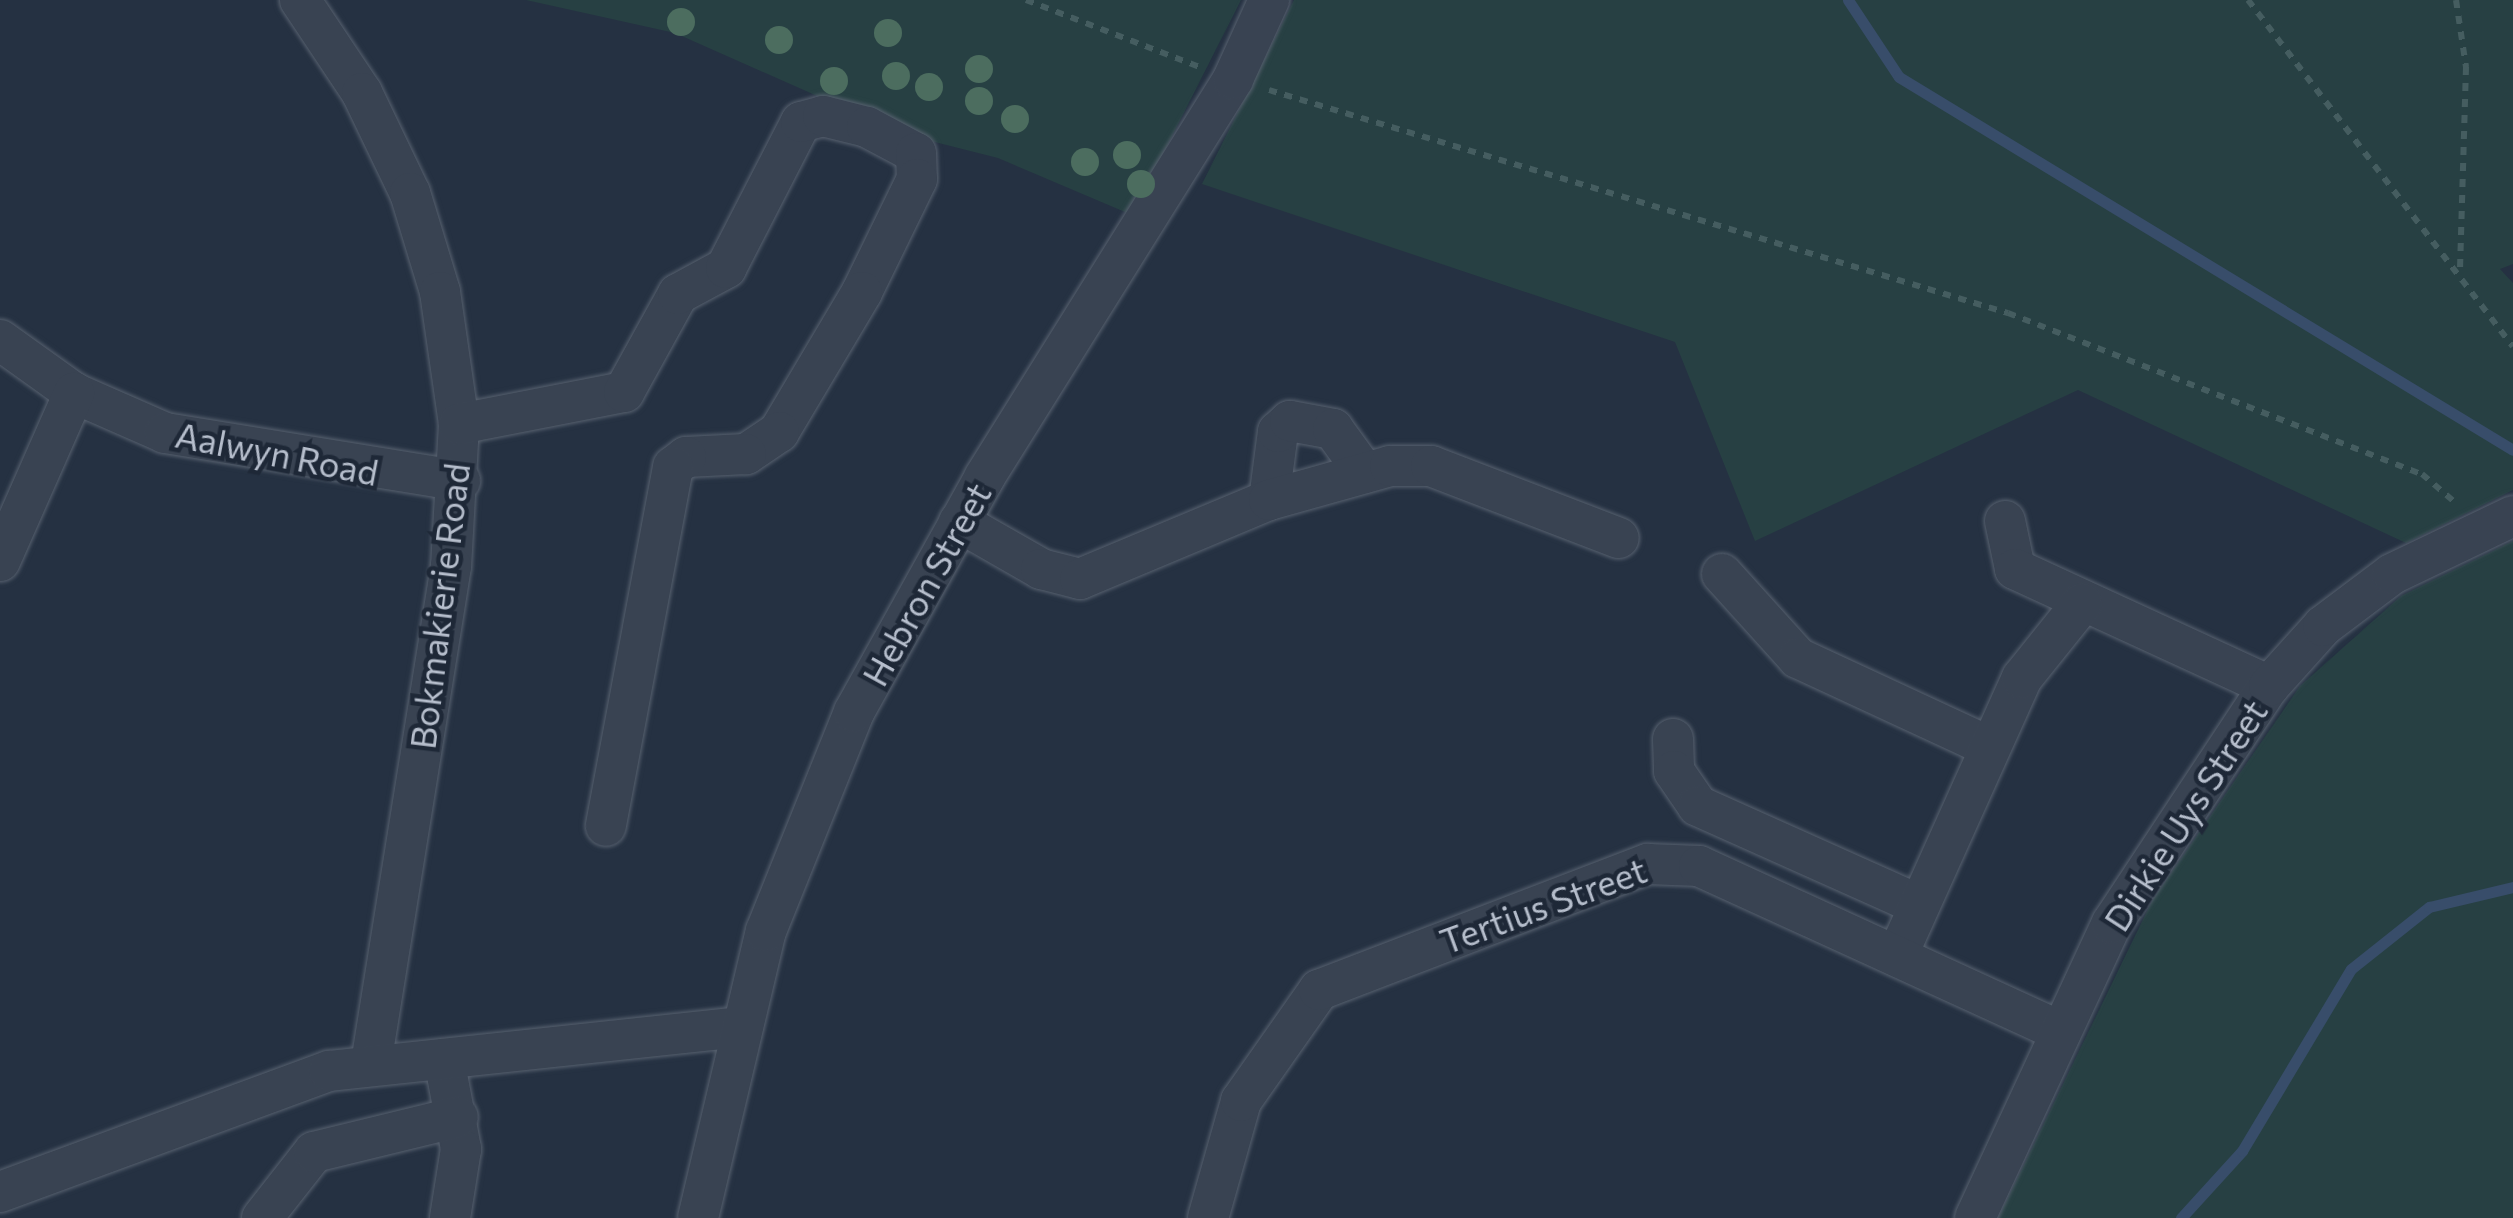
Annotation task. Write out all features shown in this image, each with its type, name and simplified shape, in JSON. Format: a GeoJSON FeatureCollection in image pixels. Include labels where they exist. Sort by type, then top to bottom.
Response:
{"type":"FeatureCollection","features":[{"type":"Feature","properties":{"kind":"street","name":"Bokmakierie Road"},"geometry":{"type":"LineString","coordinates":[[300,0],[362,92],[410,193],[440,292],[459,424],[460,481],[371,1064]]}},
{"type":"Feature","properties":{"kind":"street","name":"Hebron Street"},"geometry":{"type":"LineString","coordinates":[[698,1218],[741,1027],[814,799],[959,522],[1233,79],[1270,0]]}},
{"type":"Feature","properties":{"kind":"street"},"geometry":{"type":"LineString","coordinates":[[459,424],[624,392],[678,294],[726,268],[801,122],[823,116],[867,128],[916,153],[917,179],[870,276],[779,432],[746,454],[673,467],[606,826]]}},
{"type":"Feature","properties":{"kind":"street","name":"Aalwyn Road"},"geometry":{"type":"LineString","coordinates":[[0,340],[74,393],[196,442],[460,481]]}},
{"type":"Feature","properties":{"kind":"street"},"geometry":{"type":"LineString","coordinates":[[0,561],[74,393]]}},
{"type":"Feature","properties":{"kind":"street"},"geometry":{"type":"LineString","coordinates":[[1269,500],[1278,432],[1290,421],[1332,429],[1365,472]]}},
{"type":"Feature","properties":{"kind":"street"},"geometry":{"type":"LineString","coordinates":[[959,522],[1042,569],[1080,580],[1269,500],[1365,472],[1431,466],[1619,538]]}},
{"type":"Feature","properties":{"kind":"street"},"geometry":{"type":"LineString","coordinates":[[2004,520],[2014,569],[2269,686]]}},
{"type":"Feature","properties":{"kind":"street","name":"Dirkie Uys Street"},"geometry":{"type":"LineString","coordinates":[[1975,1218],[2058,1030],[2112,923],[2269,686],[2322,626],[2392,574],[2499,522]]}},
{"type":"Feature","properties":{"kind":"street"},"geometry":{"type":"LineString","coordinates":[[1722,574],[1798,658],[1988,746]]}},
{"type":"Feature","properties":{"kind":"street"},"geometry":{"type":"LineString","coordinates":[[1897,956],[1988,746],[2022,678],[2082,603]]}},
{"type":"Feature","properties":{"kind":"street"},"geometry":{"type":"LineString","coordinates":[[1673,739],[1674,771],[1698,806],[1918,904]]}},
{"type":"Feature","properties":{"kind":"street","name":"Tertius Street"},"geometry":{"type":"LineString","coordinates":[[1208,1218],[1241,1101],[1298,1011],[1333,982],[1662,862],[1710,871],[2058,1030]]}},
{"type":"Feature","properties":{"kind":"street"},"geometry":{"type":"LineString","coordinates":[[15,1199],[371,1064],[741,1027]]}},
{"type":"Feature","properties":{"kind":"street"},"geometry":{"type":"LineString","coordinates":[[444,1058],[458,1117],[450,1218]]}},
{"type":"Feature","properties":{"kind":"street"},"geometry":{"type":"LineString","coordinates":[[262,1218],[314,1152],[458,1117]]}},
{"type":"Feature","properties":{"kind":"path"},"geometry":{"type":"LineString","coordinates":[[1026,0],[1233,79],[2008,313],[2422,474],[2499,522]]}},
{"type":"Feature","properties":{"kind":"path"},"geometry":{"type":"LineString","coordinates":[[2248,0],[2513,346]]}},
{"type":"Feature","properties":{"kind":"path"},"geometry":{"type":"LineString","coordinates":[[2456,0],[2466,67],[2460,274]]}},
{"type":"Feature","properties":{"kind":"green space"},"geometry":{"type":"Polygon","coordinates":[[[526,0],[1241,0],[1132,215],[998,158],[903,134],[675,33],[526,0]]]}},
{"type":"Feature","properties":{"kind":"green space"},"geometry":{"type":"Polygon","coordinates":[[[1294,0],[2513,0],[2513,264],[2500,269],[2513,283],[2513,490],[2406,543],[2078,390],[1755,541],[1675,342],[1202,184],[1294,0]]]}},
{"type":"Feature","properties":{"kind":"green space"},"geometry":{"type":"Polygon","coordinates":[[[2513,541],[2513,1218],[1998,1218],[2153,899],[2300,686],[2401,596],[2513,541]]]}},
{"type":"Feature","properties":{"kind":"waterway"},"geometry":{"type":"LineString","coordinates":[[1848,0],[1899,77],[2513,450]]}},
{"type":"Feature","properties":{"kind":"waterway"},"geometry":{"type":"LineString","coordinates":[[2181,1218],[2242,1151],[2351,969],[2429,907],[2513,887]]}}]}
